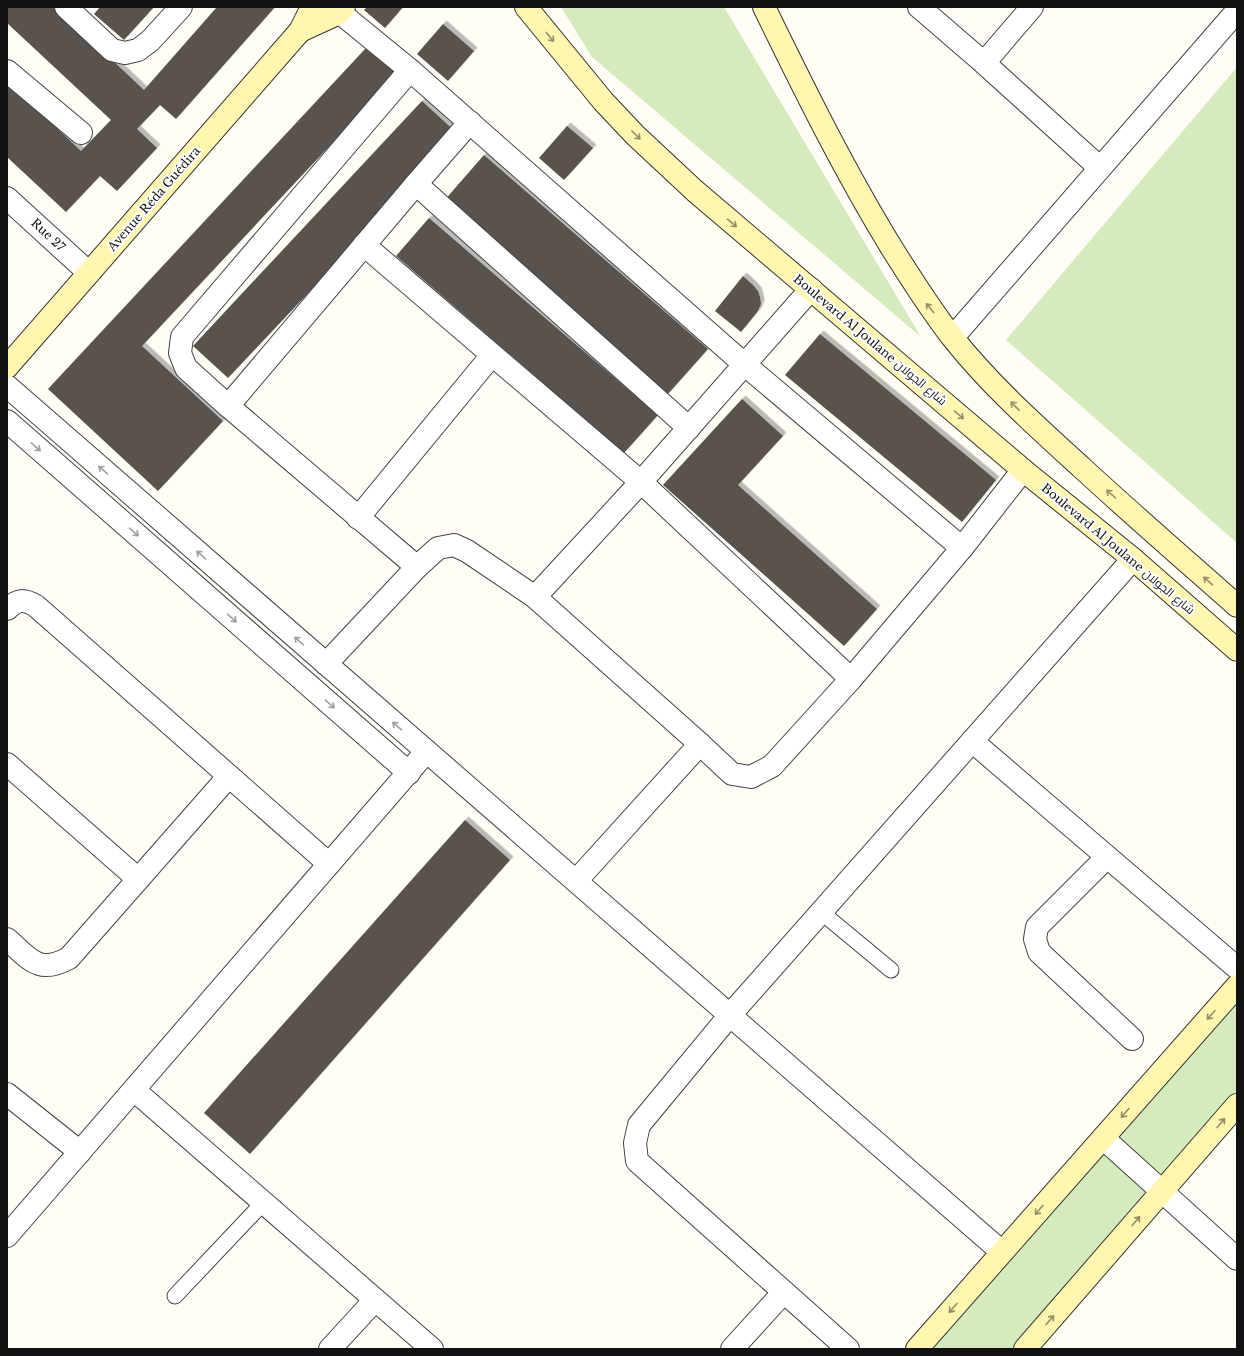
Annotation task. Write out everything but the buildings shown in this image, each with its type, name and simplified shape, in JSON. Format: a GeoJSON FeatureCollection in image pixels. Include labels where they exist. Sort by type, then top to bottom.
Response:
{"type":"FeatureCollection","features":[{"type":"Feature","properties":{"kind":"main road","name":"Avenue Réda Guédira"},"geometry":{"type":"LineString","coordinates":[[7,367],[300,31],[312,7]]}},
{"type":"Feature","properties":{"kind":"main road","name":"Boulevard Al Joulane شارع الجولان"},"geometry":{"type":"LineString","coordinates":[[526,7],[603,101],[635,135],[695,191],[1023,470],[1133,559],[1237,650]]}},
{"type":"Feature","properties":{"kind":"main road"},"geometry":{"type":"LineString","coordinates":[[764,7],[844,165],[878,225],[926,302],[953,338],[988,378],[1034,424],[1149,529],[1237,606]]}},
{"type":"Feature","properties":{"kind":"main road","name":"Avenue Réda Guédira"},"geometry":{"type":"LineString","coordinates":[[300,31],[339,9]]}},
{"type":"Feature","properties":{"kind":"main road"},"geometry":{"type":"LineString","coordinates":[[917,1349],[1237,986]]}},
{"type":"Feature","properties":{"kind":"main road"},"geometry":{"type":"LineString","coordinates":[[1025,1349],[1237,1105]]}},
{"type":"Feature","properties":{"kind":"street"},"geometry":{"type":"LineString","coordinates":[[71,8],[112,50],[125,54],[138,50],[150,41],[181,7]]}},
{"type":"Feature","properties":{"kind":"street"},"geometry":{"type":"LineString","coordinates":[[919,7],[984,63],[1100,168]]}},
{"type":"Feature","properties":{"kind":"street"},"geometry":{"type":"LineString","coordinates":[[984,63],[1032,7]]}},
{"type":"Feature","properties":{"kind":"street"},"geometry":{"type":"LineString","coordinates":[[339,9],[470,122],[744,364],[962,548]]}},
{"type":"Feature","properties":{"kind":"street"},"geometry":{"type":"LineString","coordinates":[[953,338],[1237,11]]}},
{"type":"Feature","properties":{"kind":"street"},"geometry":{"type":"LineString","coordinates":[[410,70],[182,338],[180,352],[186,368],[358,518],[417,567]]}},
{"type":"Feature","properties":{"kind":"street"},"geometry":{"type":"LineString","coordinates":[[7,71],[81,133]]}},
{"type":"Feature","properties":{"kind":"street"},"geometry":{"type":"LineString","coordinates":[[228,406],[470,122]]}},
{"type":"Feature","properties":{"kind":"street"},"geometry":{"type":"LineString","coordinates":[[416,184],[689,428]]}},
{"type":"Feature","properties":{"kind":"street","name":"Rue 27"},"geometry":{"type":"LineString","coordinates":[[7,198],[89,273]]}},
{"type":"Feature","properties":{"kind":"street"},"geometry":{"type":"LineString","coordinates":[[364,245],[641,482],[851,680]]}},
{"type":"Feature","properties":{"kind":"street"},"geometry":{"type":"LineString","coordinates":[[535,597],[641,482],[811,289]]}},
{"type":"Feature","properties":{"kind":"street"},"geometry":{"type":"LineString","coordinates":[[358,518],[492,355]]}},
{"type":"Feature","properties":{"kind":"street"},"geometry":{"type":"LineString","coordinates":[[7,386],[1002,1252]]}},
{"type":"Feature","properties":{"kind":"street"},"geometry":{"type":"LineString","coordinates":[[7,421],[409,772]]}},
{"type":"Feature","properties":{"kind":"street"},"geometry":{"type":"LineString","coordinates":[[326,664],[417,567],[438,548],[454,545],[467,551],[535,597],[732,774],[751,777],[772,766],[851,680],[962,548],[1023,470]]}},
{"type":"Feature","properties":{"kind":"street"},"geometry":{"type":"LineString","coordinates":[[848,1349],[637,1161],[634,1143],[639,1125],[730,1015],[1133,559]]}},
{"type":"Feature","properties":{"kind":"street"},"geometry":{"type":"LineString","coordinates":[[7,608],[18,602],[27,601],[36,606],[329,864]]}},
{"type":"Feature","properties":{"kind":"street"},"geometry":{"type":"LineString","coordinates":[[972,741],[1237,968]]}},
{"type":"Feature","properties":{"kind":"street"},"geometry":{"type":"LineString","coordinates":[[576,881],[700,744]]}},
{"type":"Feature","properties":{"kind":"street"},"geometry":{"type":"LineString","coordinates":[[7,1236],[426,752]]}},
{"type":"Feature","properties":{"kind":"street"},"geometry":{"type":"LineString","coordinates":[[7,764],[138,879]]}},
{"type":"Feature","properties":{"kind":"street"},"geometry":{"type":"LineString","coordinates":[[7,940],[35,964],[45,966],[58,964],[69,958],[229,776]]}},
{"type":"Feature","properties":{"kind":"street"},"geometry":{"type":"LineString","coordinates":[[1108,857],[1037,927],[1035,939],[1039,952],[1132,1039]]}},
{"type":"Feature","properties":{"kind":"street"},"geometry":{"type":"LineString","coordinates":[[134,1090],[432,1349]]}},
{"type":"Feature","properties":{"kind":"street"},"geometry":{"type":"LineString","coordinates":[[7,1094],[80,1152]]}},
{"type":"Feature","properties":{"kind":"street"},"geometry":{"type":"LineString","coordinates":[[1103,1138],[1237,1258]]}},
{"type":"Feature","properties":{"kind":"street"},"geometry":{"type":"LineString","coordinates":[[732,1349],[784,1292]]}},
{"type":"Feature","properties":{"kind":"street"},"geometry":{"type":"LineString","coordinates":[[330,1349],[375,1300]]}},
{"type":"Feature","properties":{"kind":"lane"},"geometry":{"type":"LineString","coordinates":[[821,912],[891,970]]}},
{"type":"Feature","properties":{"kind":"lane"},"geometry":{"type":"LineString","coordinates":[[175,1296],[264,1203]]}},
{"type":"Feature","properties":{"kind":"green space"},"geometry":{"type":"Polygon","coordinates":[[[561,7],[724,7],[921,337],[592,57],[561,7]]]}},
{"type":"Feature","properties":{"kind":"green space"},"geometry":{"type":"Polygon","coordinates":[[[1237,67],[1237,543],[1006,340],[1237,67]]]}},
{"type":"Feature","properties":{"kind":"green space"},"geometry":{"type":"Polygon","coordinates":[[[1237,986],[1237,1105],[1025,1349],[918,1349],[1237,986]]]}}]}
